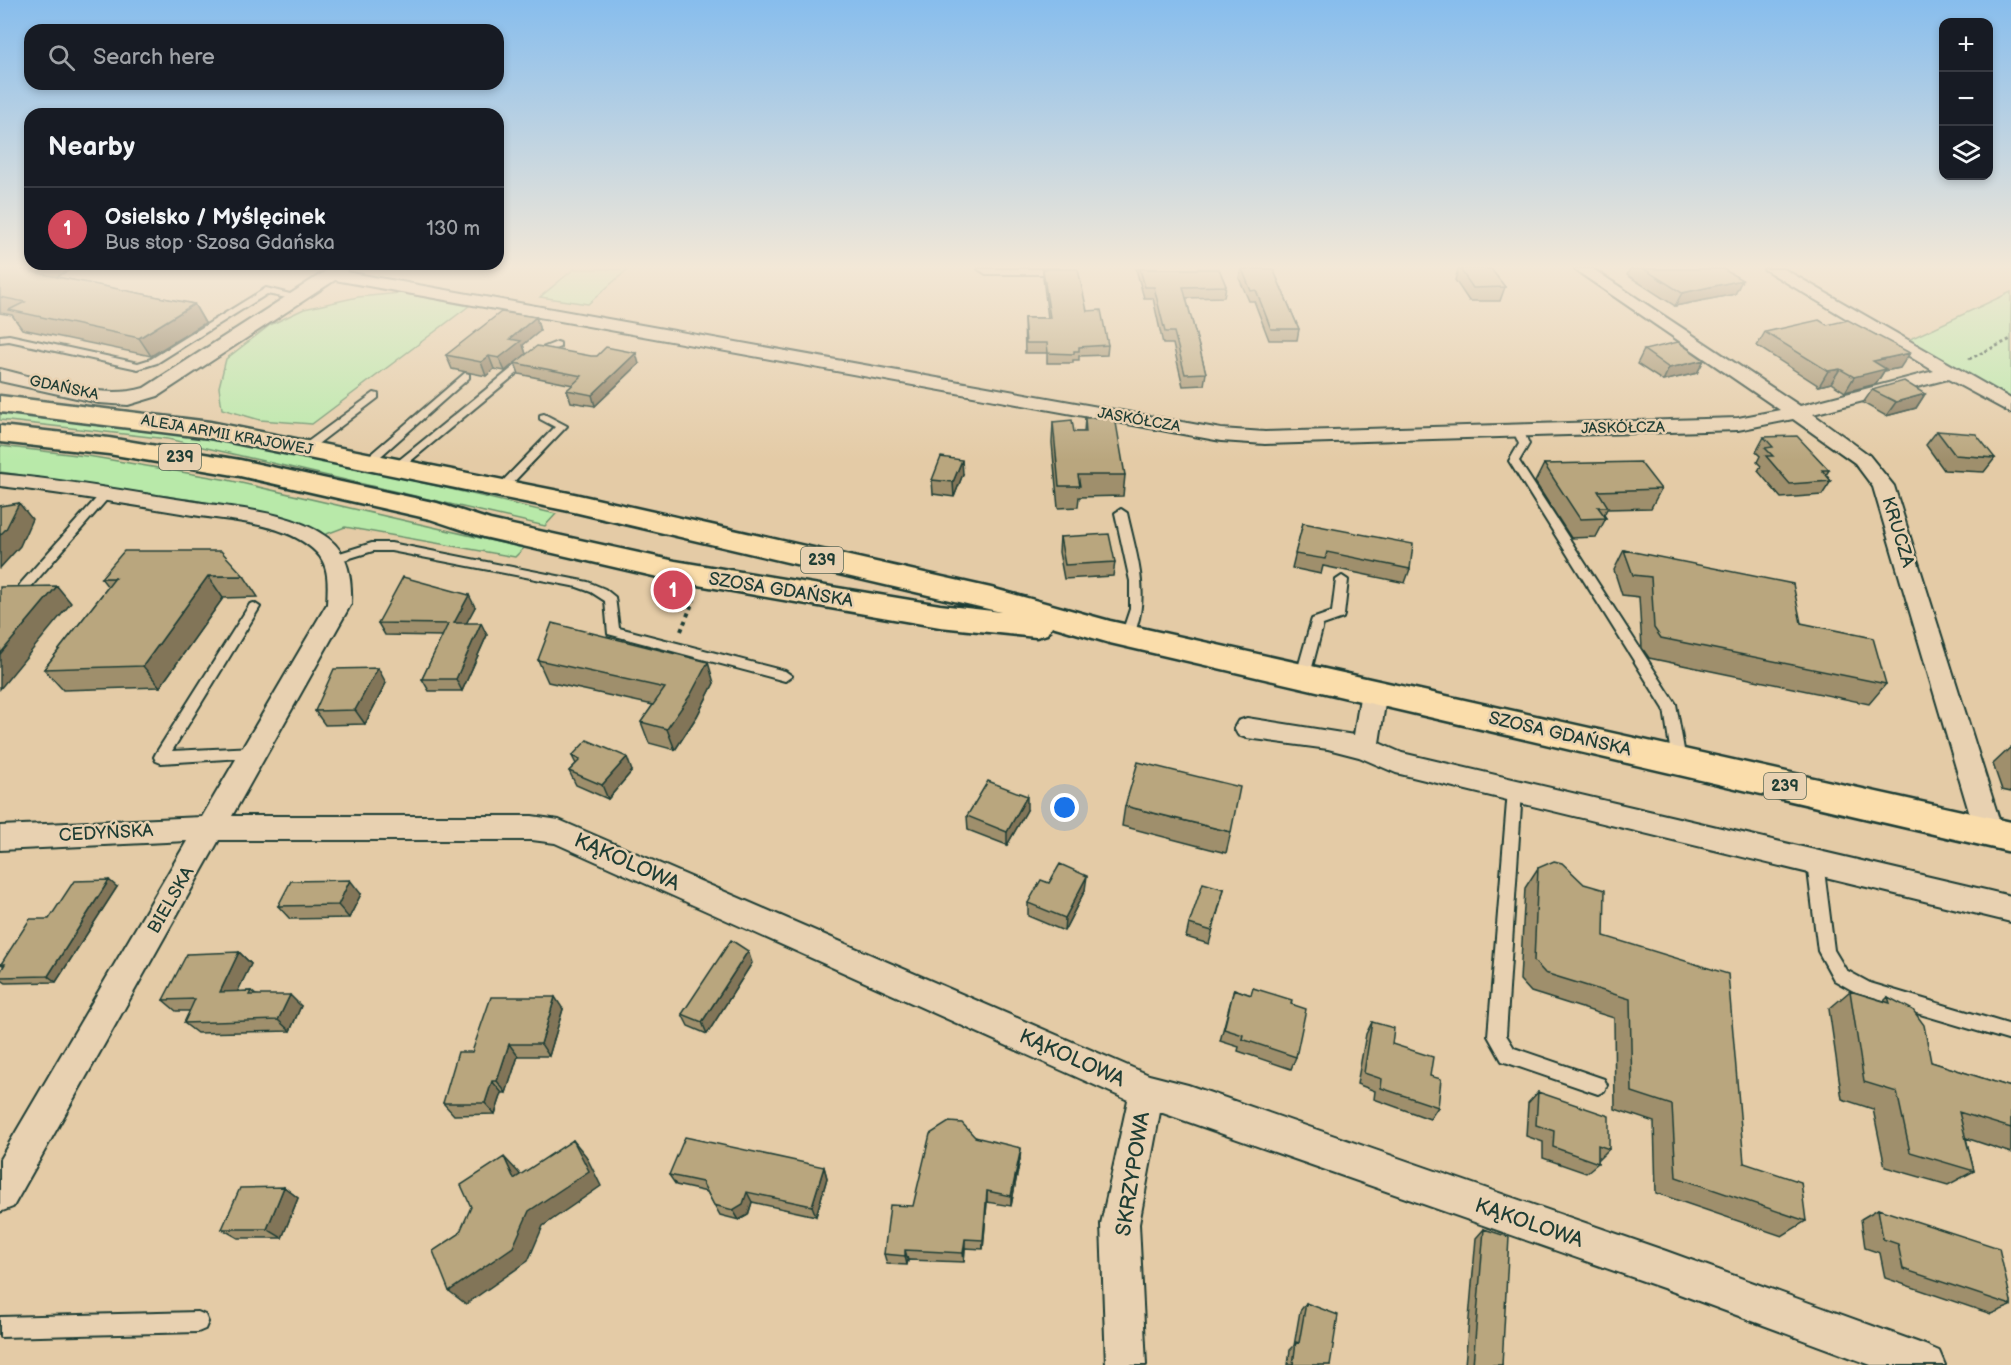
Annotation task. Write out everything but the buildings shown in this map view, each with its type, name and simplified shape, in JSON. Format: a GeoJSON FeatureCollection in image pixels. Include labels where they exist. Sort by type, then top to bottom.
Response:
{"type":"FeatureCollection","features":[{"type":"Feature","properties":{"kind":"main road","name":"ALEJA ARMII KRAJOWEJ"},"geometry":{"type":"LineString","coordinates":[[0,404],[165,423],[306,448],[453,479]]}},
{"type":"Feature","properties":{"kind":"main road","name":"ALEJA ARMII KRAJOWEJ"},"geometry":{"type":"LineString","coordinates":[[0,434],[174,456],[423,509]]}},
{"type":"Feature","properties":{"kind":"main road","name":"SZOSA GDAŃSKA"},"geometry":{"type":"LineString","coordinates":[[453,479],[574,503],[991,598],[1118,634],[2000,835]]}},
{"type":"Feature","properties":{"kind":"main road","name":"SZOSA GDAŃSKA"},"geometry":{"type":"LineString","coordinates":[[423,509],[484,528],[571,549],[755,586],[987,622],[1118,634]]}},
{"type":"Feature","properties":{"kind":"street","name":"GDAŃSKA"},"geometry":{"type":"LineString","coordinates":[[0,375],[99,397],[128,399],[151,392],[242,333]]}},
{"type":"Feature","properties":{"kind":"street","name":"JASKÓŁCZA"},"geometry":{"type":"LineString","coordinates":[[666,333],[1221,435],[1265,438],[1738,424],[1798,412],[1951,372]]}},
{"type":"Feature","properties":{"kind":"street","name":"KRUCZA"},"geometry":{"type":"LineString","coordinates":[[1678,333],[1840,441],[1862,459],[1883,486],[2000,835]]}},
{"type":"Feature","properties":{"kind":"street"},"geometry":{"type":"LineString","coordinates":[[1883,333],[2011,407]]}},
{"type":"Feature","properties":{"kind":"street"},"geometry":{"type":"LineString","coordinates":[[0,480],[106,494],[252,518],[284,527],[317,541],[334,560]]}},
{"type":"Feature","properties":{"kind":"street","name":"BIELSKA"},"geometry":{"type":"LineString","coordinates":[[0,1194],[213,828],[339,604],[339,570],[334,560]]}},
{"type":"Feature","properties":{"kind":"street"},"geometry":{"type":"LineString","coordinates":[[1365,748],[1374,691]]}},
{"type":"Feature","properties":{"kind":"street"},"geometry":{"type":"LineString","coordinates":[[1247,728],[1328,739],[1365,748],[1396,762],[2011,909]]}},
{"type":"Feature","properties":{"kind":"street","name":"CEDYŃSKA"},"geometry":{"type":"LineString","coordinates":[[0,838],[213,828]]}},
{"type":"Feature","properties":{"kind":"street","name":"KĄKOLOWA"},"geometry":{"type":"LineString","coordinates":[[213,828],[532,828],[559,832],[1147,1091],[1188,1102],[1666,1270],[1925,1365]]}},
{"type":"Feature","properties":{"kind":"street","name":"SKRZYPOWA"},"geometry":{"type":"LineString","coordinates":[[1126,1365],[1120,1224],[1147,1091]]}},
{"type":"Feature","properties":{"kind":"lane"},"geometry":{"type":"LineString","coordinates":[[0,339],[9,338],[138,366],[154,361],[199,333]]}},
{"type":"Feature","properties":{"kind":"lane"},"geometry":{"type":"LineString","coordinates":[[397,467],[535,354],[557,345]]}},
{"type":"Feature","properties":{"kind":"lane"},"geometry":{"type":"LineString","coordinates":[[369,461],[465,376]]}},
{"type":"Feature","properties":{"kind":"lane"},"geometry":{"type":"LineString","coordinates":[[306,448],[374,396]]}},
{"type":"Feature","properties":{"kind":"lane"},"geometry":{"type":"LineString","coordinates":[[500,490],[562,426],[544,417]]}},
{"type":"Feature","properties":{"kind":"lane"},"geometry":{"type":"LineString","coordinates":[[1518,430],[1524,444],[1514,461],[1671,708],[1679,761]]}},
{"type":"Feature","properties":{"kind":"lane"},"geometry":{"type":"LineString","coordinates":[[25,586],[106,494]]}},
{"type":"Feature","properties":{"kind":"lane"},"geometry":{"type":"LineString","coordinates":[[1118,634],[1136,609],[1136,581],[1121,513]]}},
{"type":"Feature","properties":{"kind":"lane"},"geometry":{"type":"LineString","coordinates":[[334,560],[372,547],[391,547],[564,579],[603,592],[611,600],[613,631],[785,676]]}},
{"type":"Feature","properties":{"kind":"lane"},"geometry":{"type":"LineString","coordinates":[[1303,675],[1317,622],[1338,615],[1342,580]]}},
{"type":"Feature","properties":{"kind":"lane"},"geometry":{"type":"LineString","coordinates":[[254,607],[161,757],[254,753]]}},
{"type":"Feature","properties":{"kind":"lane"},"geometry":{"type":"LineString","coordinates":[[1515,790],[1497,1036],[1508,1055],[1598,1084]]}},
{"type":"Feature","properties":{"kind":"lane"},"geometry":{"type":"LineString","coordinates":[[1815,862],[1826,951],[1840,975],[1866,990],[2011,1033]]}},
{"type":"Feature","properties":{"kind":"lane"},"geometry":{"type":"LineString","coordinates":[[0,1327],[198,1322]]}},
{"type":"Feature","properties":{"kind":"path"},"geometry":{"type":"LineString","coordinates":[[1951,372],[1978,353],[2011,339]]}},
{"type":"Feature","properties":{"kind":"path"},"geometry":{"type":"LineString","coordinates":[[672,647],[694,599]]}},
{"type":"Feature","properties":{"kind":"green space"},"geometry":{"type":"Polygon","coordinates":[[[260,333],[433,333],[312,424],[260,420],[222,409],[219,387],[226,359],[260,333]]]}},
{"type":"Feature","properties":{"kind":"green space"},"geometry":{"type":"Polygon","coordinates":[[[1924,333],[2011,333],[2011,400],[1908,340],[1924,333]]]}},
{"type":"Feature","properties":{"kind":"green space"},"geometry":{"type":"Polygon","coordinates":[[[0,413],[71,420],[211,440],[349,467],[556,514],[545,526],[168,439],[0,420],[0,413]]]}},
{"type":"Feature","properties":{"kind":"green space"},"geometry":{"type":"Polygon","coordinates":[[[0,446],[94,457],[228,480],[524,548],[515,557],[345,527],[324,535],[259,514],[199,501],[0,472],[0,446]]]}},
{"type":"Feature","properties":{"kind":"place","name":"Osielsko / Myślęcinek"},"geometry":{"type":"Point","coordinates":[673,590]}}]}
